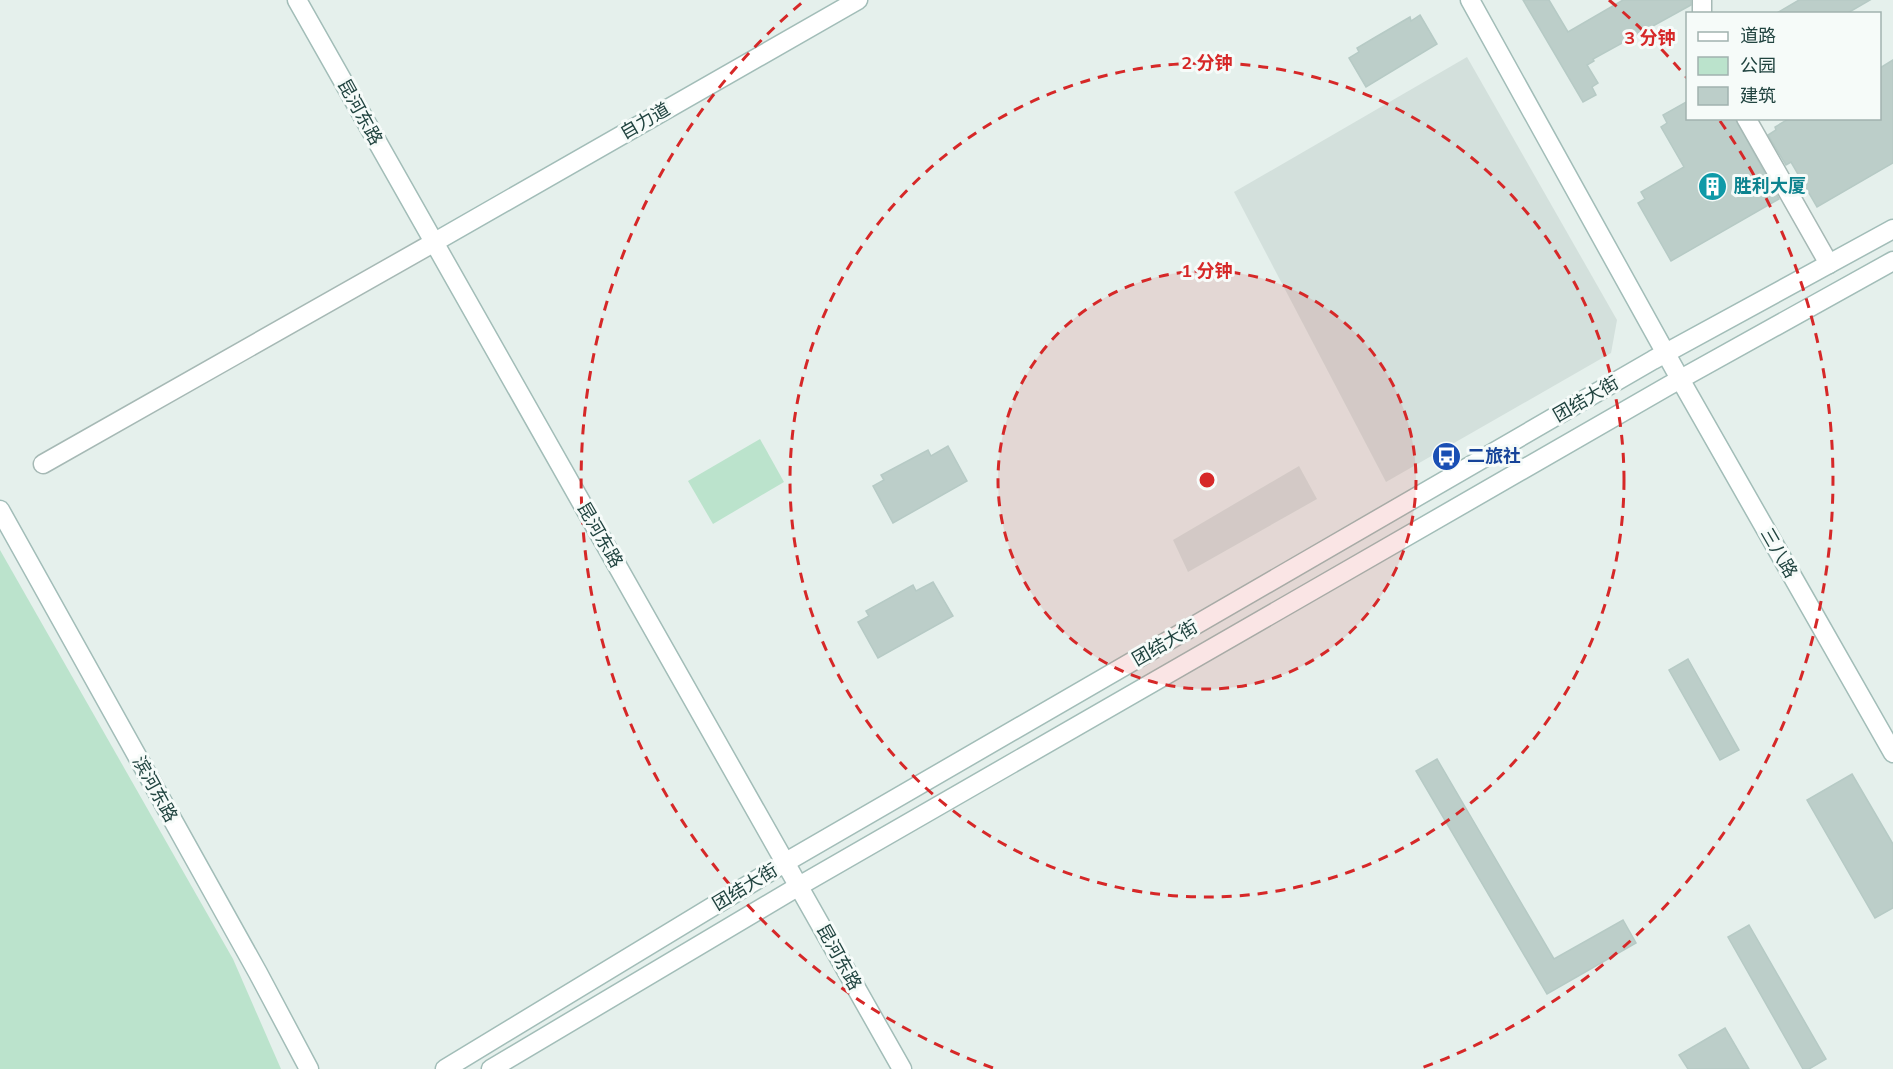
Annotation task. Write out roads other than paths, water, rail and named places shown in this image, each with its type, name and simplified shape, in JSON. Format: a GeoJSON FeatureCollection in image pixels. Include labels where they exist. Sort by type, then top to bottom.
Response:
{"type":"FeatureCollection","features":[{"type":"Feature","properties":{"kind":"main road","name":"昆河东路"},"geometry":{"type":"LineString","coordinates":[[297,0],[902,1069]]}},
{"type":"Feature","properties":{"kind":"main road","name":"自力道"},"geometry":{"type":"LineString","coordinates":[[43,464],[858,0]]}},
{"type":"Feature","properties":{"kind":"main road","name":"三八路"},"geometry":{"type":"LineString","coordinates":[[1470,0],[1680,379],[1893,753]]}},
{"type":"Feature","properties":{"kind":"main road"},"geometry":{"type":"LineString","coordinates":[[1747,120],[1829,264]]}},
{"type":"Feature","properties":{"kind":"main road","name":"团结大街"},"geometry":{"type":"LineString","coordinates":[[445,1069],[786,862],[1666,353],[1893,229]]}},
{"type":"Feature","properties":{"kind":"main road","name":"团结大街"},"geometry":{"type":"LineString","coordinates":[[491,1069],[800,886],[1680,379],[1893,261]]}},
{"type":"Feature","properties":{"kind":"main road","name":"滨河东路"},"geometry":{"type":"LineString","coordinates":[[0,510],[309,1069]]}},
{"type":"Feature","properties":{"kind":"place","name":"胜利大厦"},"geometry":{"type":"Point","coordinates":[1713,186]}},
{"type":"Feature","properties":{"kind":"place","name":"二旅社"},"geometry":{"type":"Point","coordinates":[1446,456]}}]}
